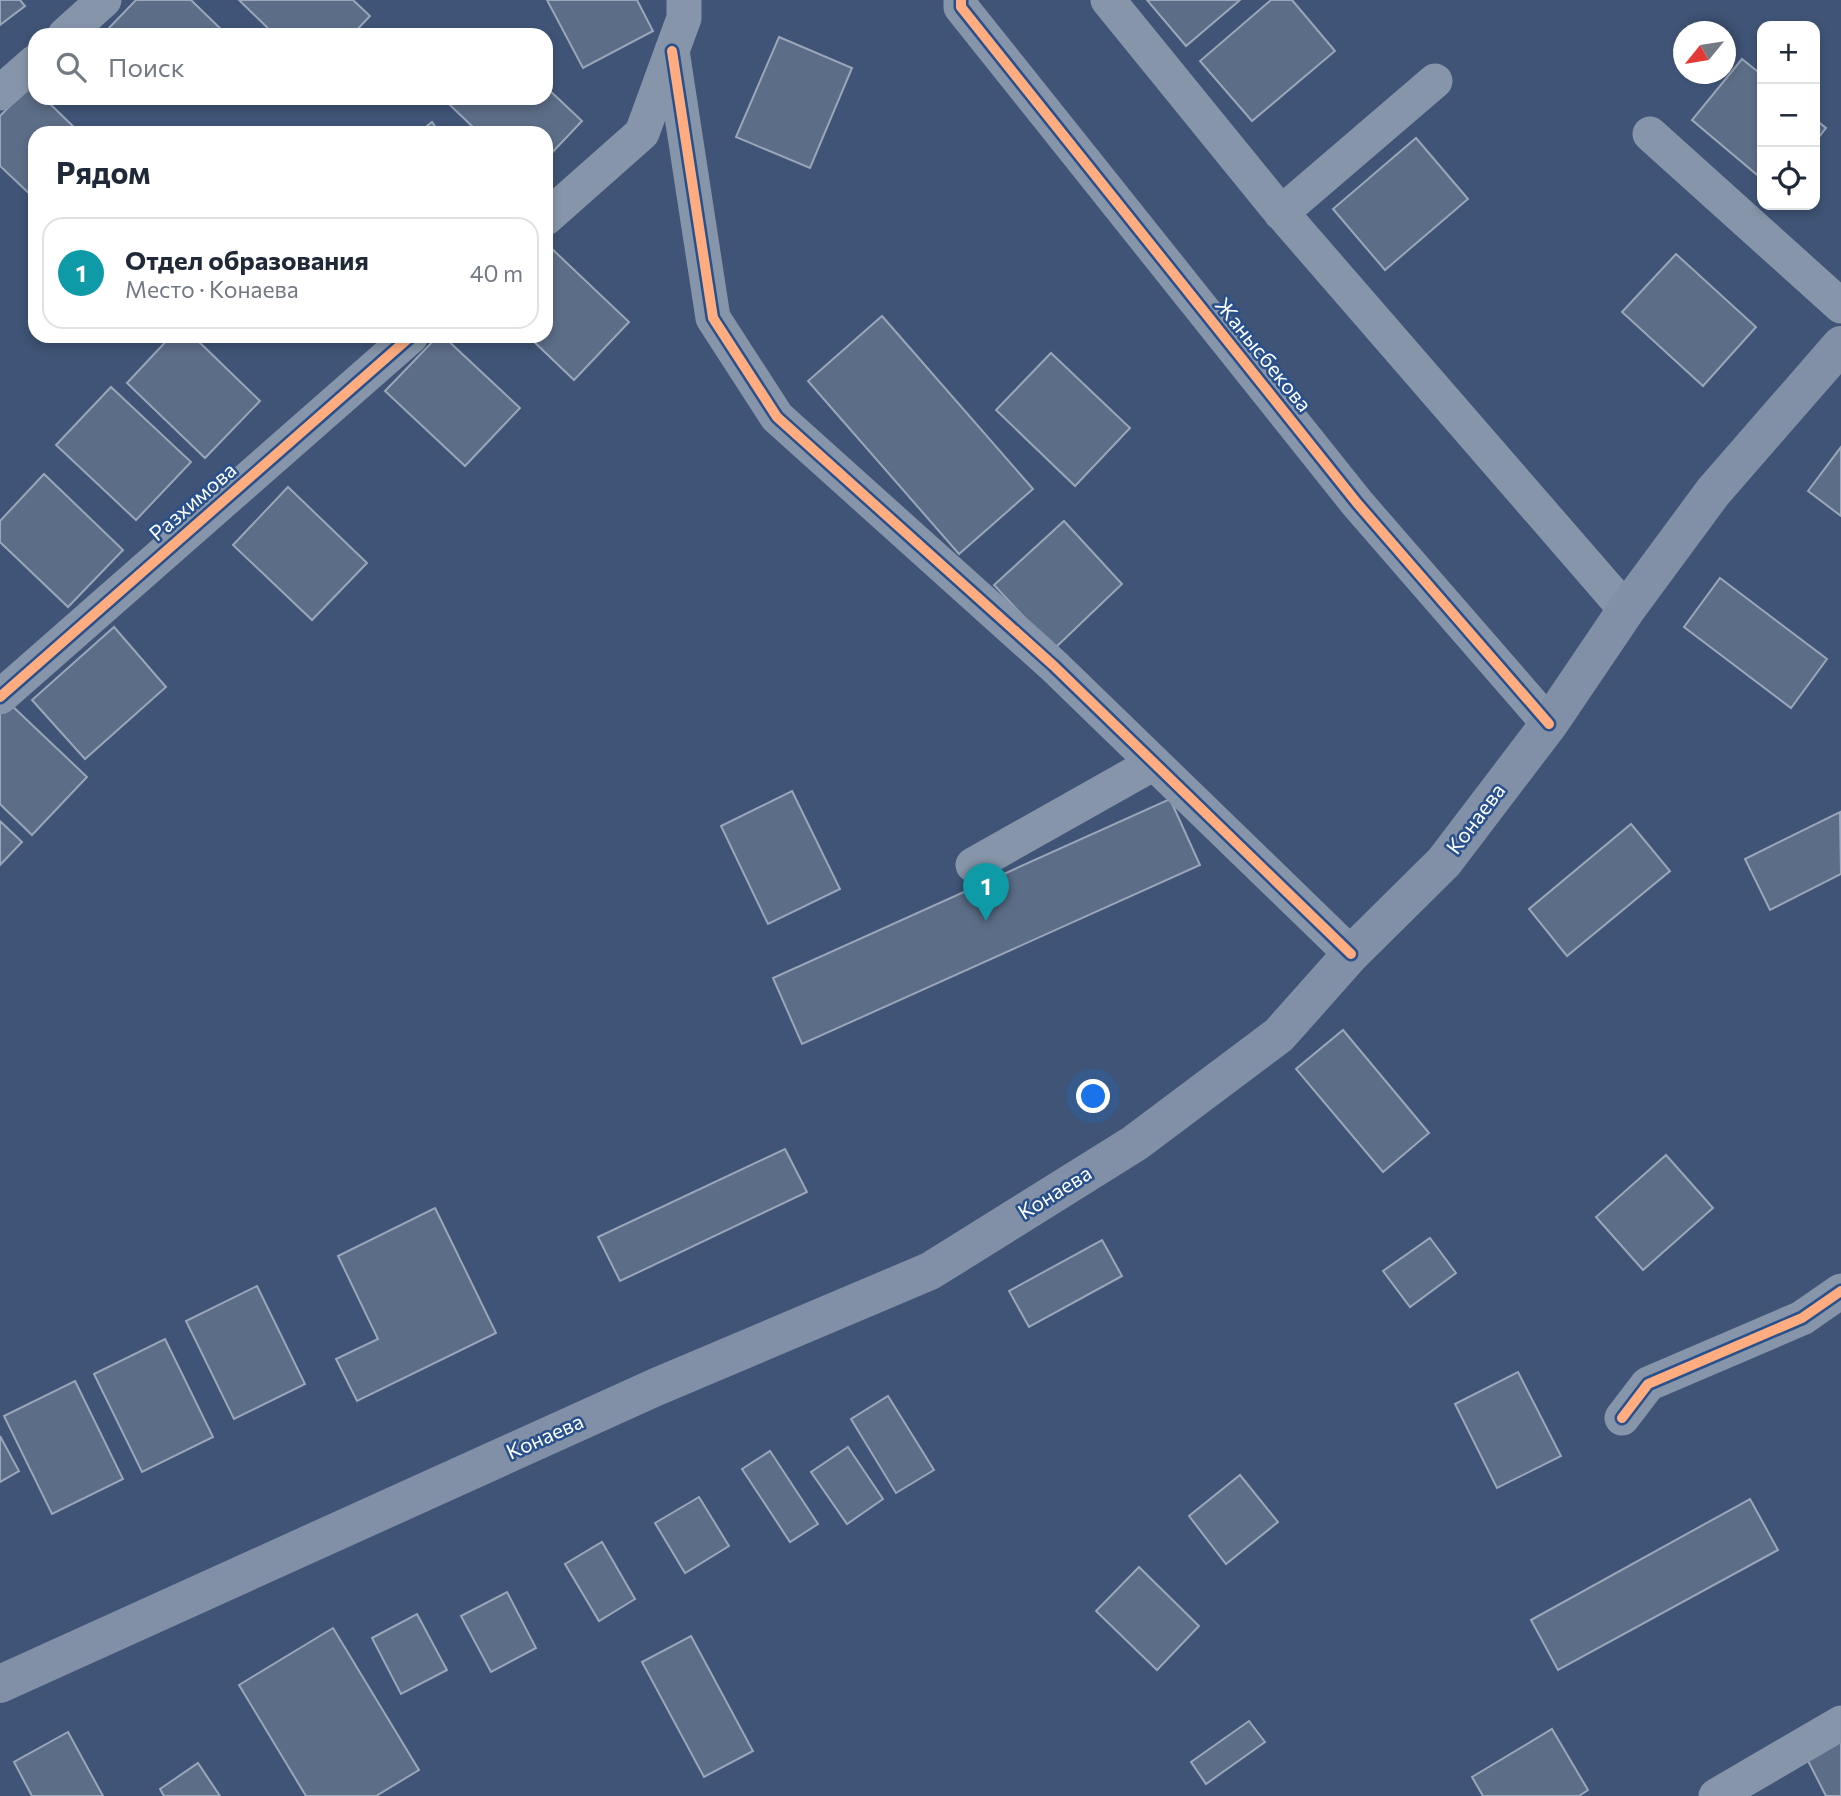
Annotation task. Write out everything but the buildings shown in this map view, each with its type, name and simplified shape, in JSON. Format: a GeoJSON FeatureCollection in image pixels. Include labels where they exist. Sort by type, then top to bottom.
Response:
{"type":"FeatureCollection","features":[{"type":"Feature","properties":{"kind":"main road","name":"Конаева"},"geometry":{"type":"LineString","coordinates":[[0,1684],[656,1387],[930,1271],[1135,1143],[1279,1035],[1350,954],[1444,862],[1549,724],[1626,610],[1713,492],[1841,345]]}},
{"type":"Feature","properties":{"kind":"street"},"geometry":{"type":"LineString","coordinates":[[73,28],[104,0]]}},
{"type":"Feature","properties":{"kind":"street"},"geometry":{"type":"LineString","coordinates":[[553,212],[642,133],[684,18],[684,0]]}},
{"type":"Feature","properties":{"kind":"street","name":"Жанысбекова"},"geometry":{"type":"LineString","coordinates":[[961,0],[961,7],[1357,503],[1549,724]]}},
{"type":"Feature","properties":{"kind":"street"},"geometry":{"type":"LineString","coordinates":[[1108,0],[1281,213],[1626,610]]}},
{"type":"Feature","properties":{"kind":"street"},"geometry":{"type":"LineString","coordinates":[[672,51],[713,318],[777,416],[1054,666],[1350,954]]}},
{"type":"Feature","properties":{"kind":"street"},"geometry":{"type":"LineString","coordinates":[[0,93],[28,68]]}},
{"type":"Feature","properties":{"kind":"street"},"geometry":{"type":"LineString","coordinates":[[1281,213],[1435,81]]}},
{"type":"Feature","properties":{"kind":"street"},"geometry":{"type":"LineString","coordinates":[[1650,134],[1841,306]]}},
{"type":"Feature","properties":{"kind":"street","name":"Разхимова"},"geometry":{"type":"LineString","coordinates":[[0,697],[403,343]]}},
{"type":"Feature","properties":{"kind":"street"},"geometry":{"type":"LineString","coordinates":[[973,865],[1154,763]]}},
{"type":"Feature","properties":{"kind":"street"},"geometry":{"type":"LineString","coordinates":[[1622,1418],[1648,1384],[1802,1318],[1841,1291]]}},
{"type":"Feature","properties":{"kind":"street"},"geometry":{"type":"LineString","coordinates":[[1717,1796],[1841,1723]]}},
{"type":"Feature","properties":{"kind":"cycle path"},"geometry":{"type":"LineString","coordinates":[[961,0],[961,7],[1357,503],[1549,724]]}},
{"type":"Feature","properties":{"kind":"cycle path"},"geometry":{"type":"LineString","coordinates":[[672,51],[713,318],[777,417],[1054,666],[1351,954]]}},
{"type":"Feature","properties":{"kind":"cycle path"},"geometry":{"type":"LineString","coordinates":[[0,697],[403,343]]}},
{"type":"Feature","properties":{"kind":"cycle path"},"geometry":{"type":"LineString","coordinates":[[1622,1418],[1648,1384],[1802,1318],[1841,1291]]}},
{"type":"Feature","properties":{"kind":"place","name":"Отдел образования"},"geometry":{"type":"Point","coordinates":[986,921]}}]}
